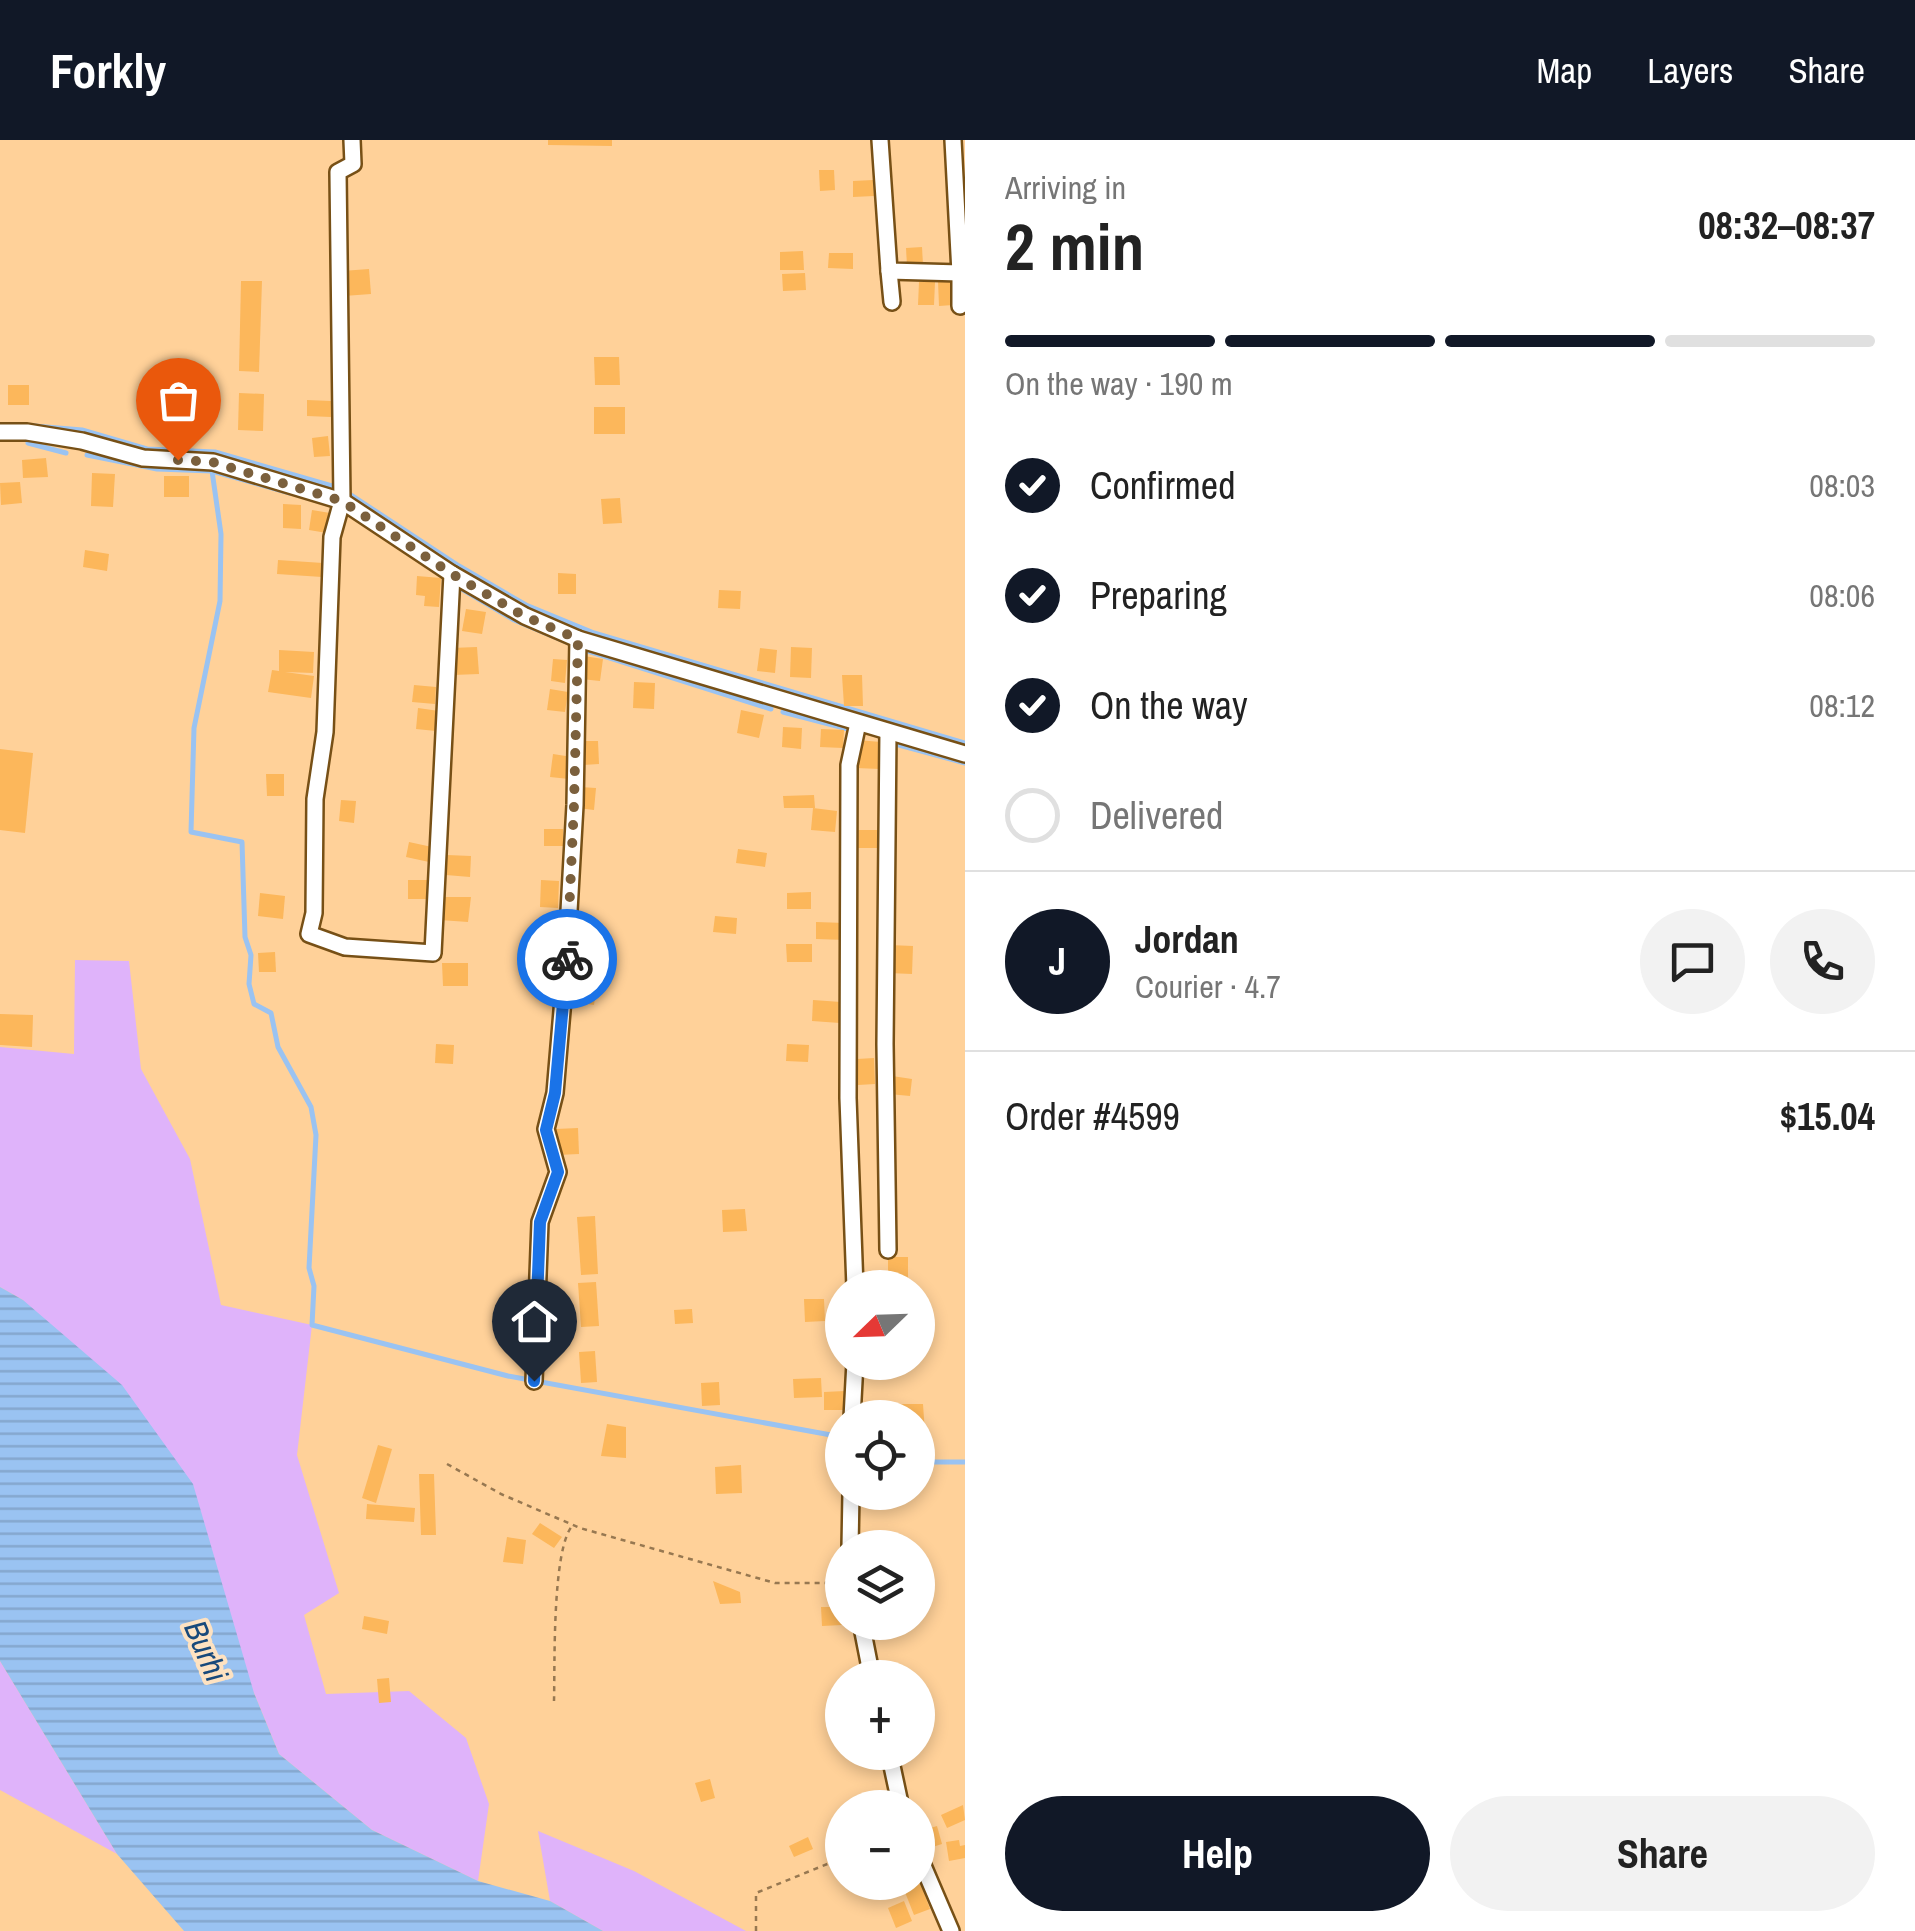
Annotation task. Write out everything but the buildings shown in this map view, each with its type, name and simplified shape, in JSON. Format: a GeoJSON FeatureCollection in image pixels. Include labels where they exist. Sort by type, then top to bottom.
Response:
{"type":"FeatureCollection","features":[{"type":"Feature","properties":{"kind":"street"},"geometry":{"type":"LineString","coordinates":[[352,140],[353,164],[338,172],[342,501],[332,537],[325,732],[315,798],[314,913],[308,934],[345,947],[433,952],[452,574]]}},
{"type":"Feature","properties":{"kind":"street"},"geometry":{"type":"LineString","coordinates":[[880,140],[892,302]]}},
{"type":"Feature","properties":{"kind":"street"},"geometry":{"type":"LineString","coordinates":[[952,140],[962,270],[960,306]]}},
{"type":"Feature","properties":{"kind":"street"},"geometry":{"type":"LineString","coordinates":[[888,271],[962,270]]}},
{"type":"Feature","properties":{"kind":"street"},"geometry":{"type":"LineString","coordinates":[[0,432],[28,432],[82,441],[143,458],[212,462],[342,501],[452,574],[524,616],[578,639],[965,754]]}},
{"type":"Feature","properties":{"kind":"street"},"geometry":{"type":"LineString","coordinates":[[534,1381],[540,1222],[558,1172],[546,1130],[555,1093],[566,964],[578,639]]}},
{"type":"Feature","properties":{"kind":"street"},"geometry":{"type":"LineString","coordinates":[[854,1270],[848,1098],[849,765],[858,723]]}},
{"type":"Feature","properties":{"kind":"street"},"geometry":{"type":"LineString","coordinates":[[888,732],[884,1044],[888,1250]]}},
{"type":"Feature","properties":{"kind":"street"},"geometry":{"type":"LineString","coordinates":[[935,1894],[951,1931]]}},
{"type":"Feature","properties":{"kind":"path"},"geometry":{"type":"LineString","coordinates":[[447,1464],[500,1494],[573,1525],[775,1583],[825,1583]]}},
{"type":"Feature","properties":{"kind":"path"},"geometry":{"type":"LineString","coordinates":[[554,1701],[560,1576],[565,1535],[573,1525]]}},
{"type":"Feature","properties":{"kind":"path"},"geometry":{"type":"LineString","coordinates":[[756,1931],[756,1892],[825,1865]]}},
{"type":"Feature","properties":{"kind":"shaded area"},"geometry":{"type":"Polygon","coordinates":[[[75,960],[129,961],[141,1069],[190,1159],[221,1305],[312,1325],[297,1455],[339,1593],[304,1615],[326,1694],[409,1691],[466,1738],[489,1804],[478,1881],[372,1830],[279,1754],[254,1693],[23,1300],[0,1287],[0,1047],[74,1054],[75,960]]]}},
{"type":"Feature","properties":{"kind":"shaded area"},"geometry":{"type":"Polygon","coordinates":[[[0,1661],[117,1854],[0,1790],[0,1661]]]}},
{"type":"Feature","properties":{"kind":"shaded area"},"geometry":{"type":"Polygon","coordinates":[[[538,1831],[634,1871],[746,1931],[603,1931],[550,1901],[538,1831]]]}},
{"type":"Feature","properties":{"kind":"water","name":"Burhi"},"geometry":{"type":"Polygon","coordinates":[[[0,1287],[23,1300],[122,1385],[193,1484],[254,1693],[279,1754],[372,1830],[478,1881],[550,1901],[603,1931],[184,1931],[117,1854],[0,1661],[0,1287]]]}},
{"type":"Feature","properties":{"kind":"waterway"},"geometry":{"type":"LineString","coordinates":[[34,426],[82,430],[147,449],[215,452],[332,486]]}},
{"type":"Feature","properties":{"kind":"waterway"},"geometry":{"type":"LineString","coordinates":[[28,443],[66,453]]}},
{"type":"Feature","properties":{"kind":"waterway"},"geometry":{"type":"LineString","coordinates":[[87,455],[157,469],[212,471],[290,493]]}},
{"type":"Feature","properties":{"kind":"waterway"},"geometry":{"type":"LineString","coordinates":[[212,471],[221,534],[220,601],[194,728],[191,832],[242,842],[245,937],[251,955],[249,984],[254,1004],[271,1013],[278,1047],[311,1107],[316,1135],[309,1268],[314,1286],[312,1325],[508,1376],[825,1434]]}},
{"type":"Feature","properties":{"kind":"waterway"},"geometry":{"type":"LineString","coordinates":[[351,495],[526,605],[594,633],[965,743]]}},
{"type":"Feature","properties":{"kind":"waterway"},"geometry":{"type":"LineString","coordinates":[[455,585],[514,620],[569,643]]}},
{"type":"Feature","properties":{"kind":"waterway"},"geometry":{"type":"LineString","coordinates":[[588,651],[771,709]]}},
{"type":"Feature","properties":{"kind":"waterway"},"geometry":{"type":"LineString","coordinates":[[783,712],[848,729]]}},
{"type":"Feature","properties":{"kind":"waterway"},"geometry":{"type":"LineString","coordinates":[[899,745],[965,763]]}},
{"type":"Feature","properties":{"kind":"waterway"},"geometry":{"type":"LineString","coordinates":[[935,1462],[965,1462]]}},
{"type":"Feature","properties":{"kind":"way so far"},"geometry":{"type":"LineString","coordinates":[[178,460],[212,462],[342,501],[452,574],[524,616],[578,639],[567,959]]}},
{"type":"Feature","properties":{"kind":"route"},"geometry":{"type":"LineString","coordinates":[[534,1381],[540,1222],[558,1172],[546,1130],[555,1093],[567,959]]}}]}
